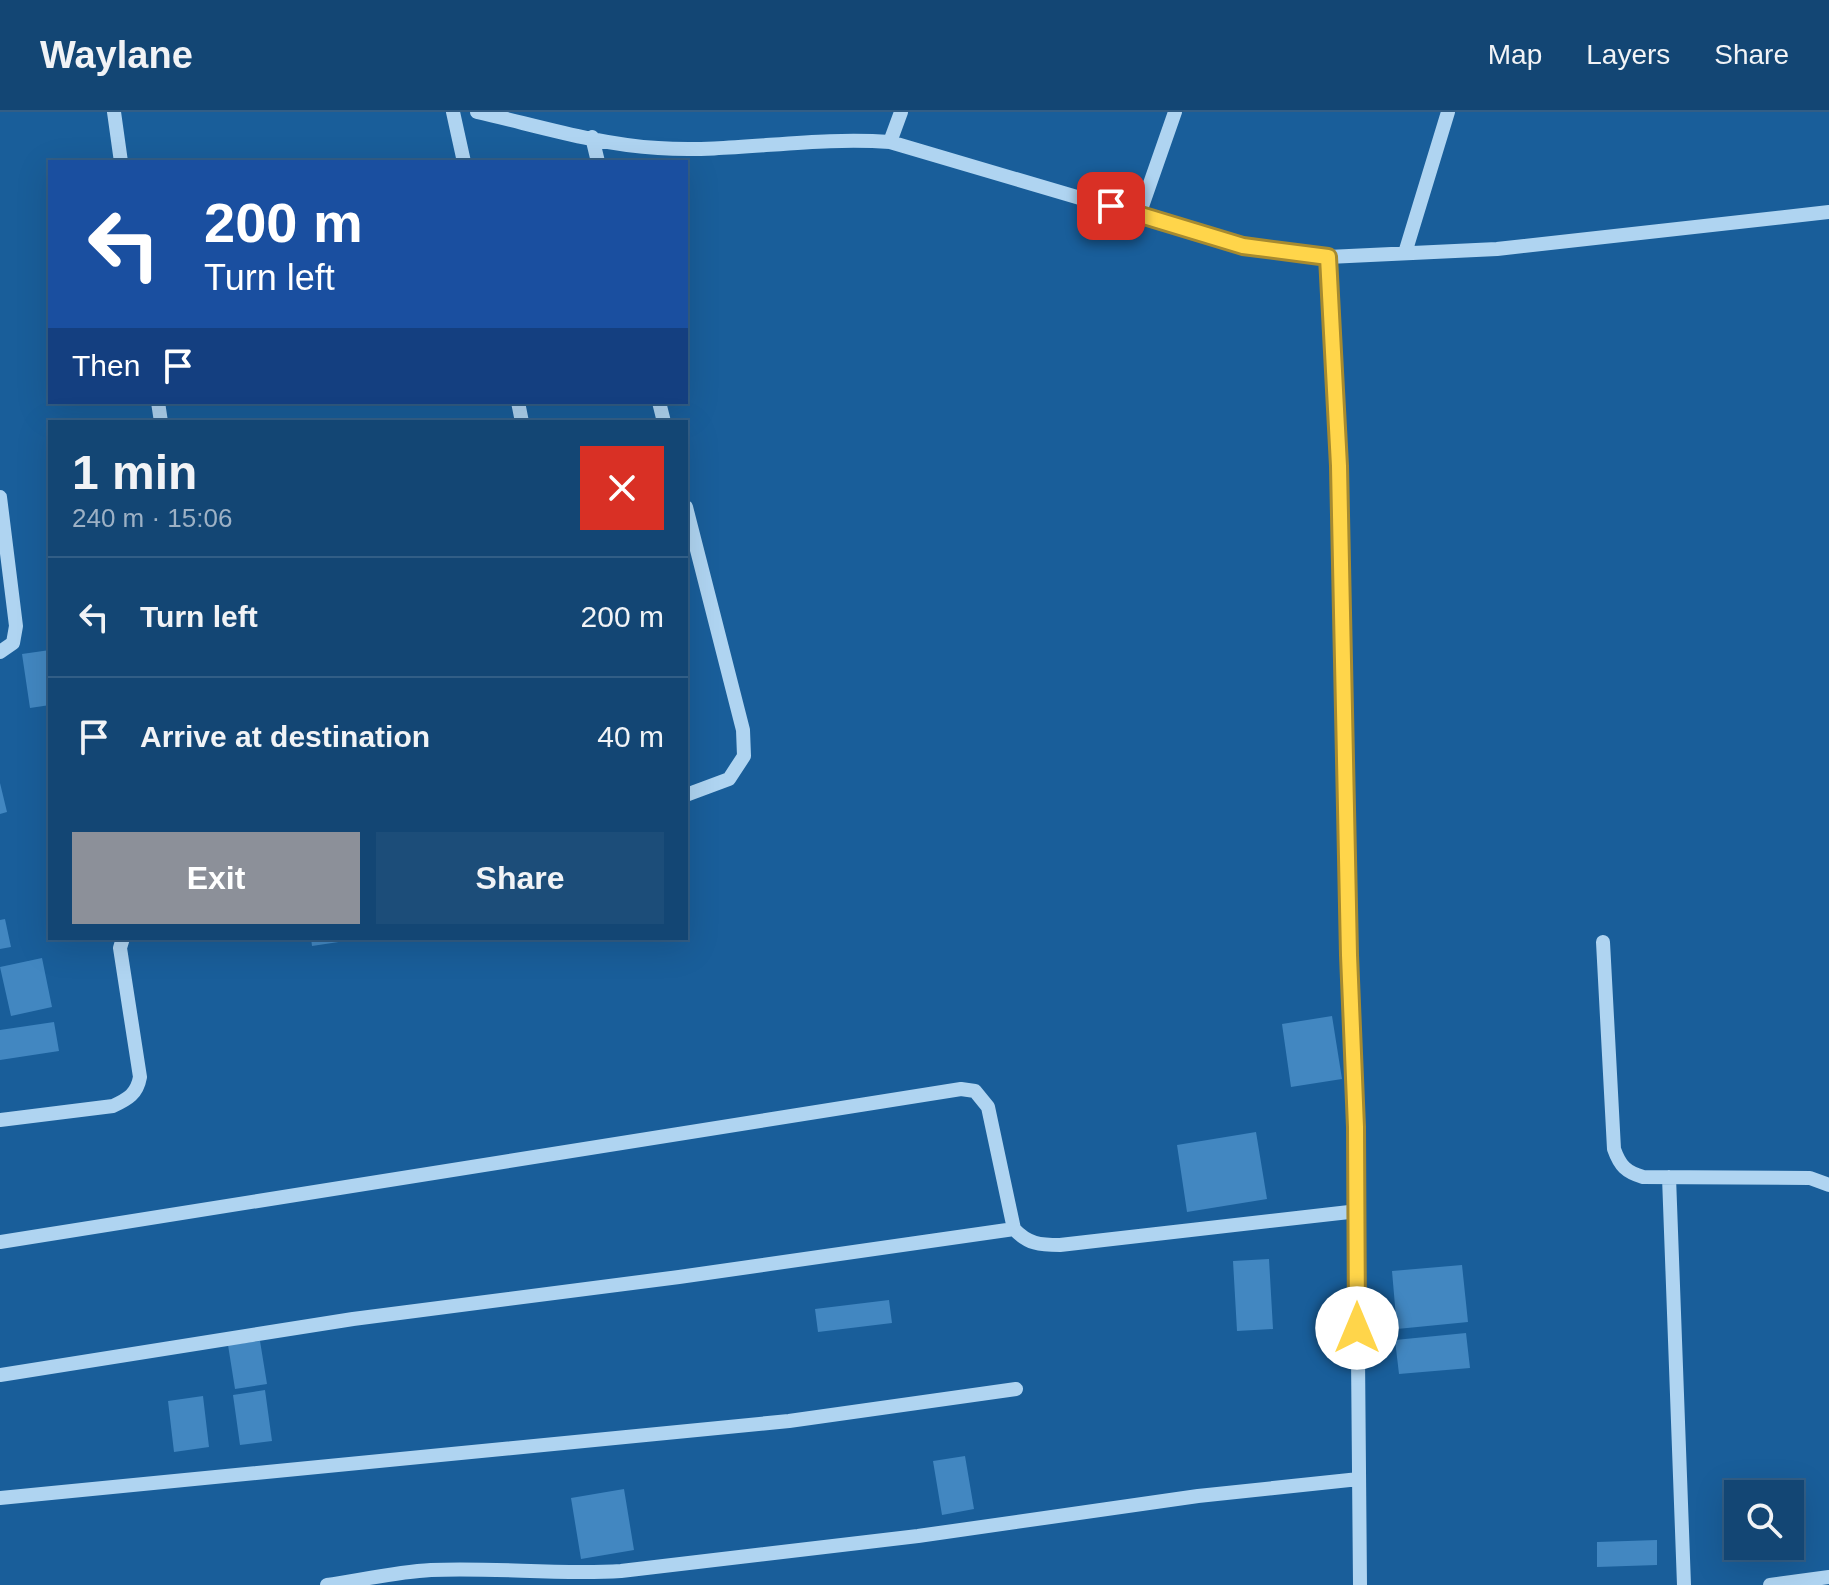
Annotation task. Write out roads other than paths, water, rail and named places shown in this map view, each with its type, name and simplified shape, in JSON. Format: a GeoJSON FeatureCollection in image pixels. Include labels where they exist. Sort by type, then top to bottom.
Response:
{"type":"FeatureCollection","features":[{"type":"Feature","properties":{"kind":"street"},"geometry":{"type":"LineString","coordinates":[[114,112],[121,160]]}},
{"type":"Feature","properties":{"kind":"street"},"geometry":{"type":"LineString","coordinates":[[453,112],[464,160]]}},
{"type":"Feature","properties":{"kind":"street"},"geometry":{"type":"LineString","coordinates":[[477,112],[592,137],[668,148],[845,138],[890,142],[1243,246],[1328,257],[1497,249],[1829,212]]}},
{"type":"Feature","properties":{"kind":"street"},"geometry":{"type":"LineString","coordinates":[[890,142],[901,112]]}},
{"type":"Feature","properties":{"kind":"street"},"geometry":{"type":"LineString","coordinates":[[1139,215],[1175,112]]}},
{"type":"Feature","properties":{"kind":"street"},"geometry":{"type":"LineString","coordinates":[[1405,253],[1448,112]]}},
{"type":"Feature","properties":{"kind":"street"},"geometry":{"type":"LineString","coordinates":[[592,137],[598,160]]}},
{"type":"Feature","properties":{"kind":"street"},"geometry":{"type":"LineString","coordinates":[[1328,257],[1339,466],[1348,939],[1358,1211],[1360,1585]]}},
{"type":"Feature","properties":{"kind":"street"},"geometry":{"type":"LineString","coordinates":[[0,497],[16,626],[13,643],[0,652]]}},
{"type":"Feature","properties":{"kind":"street"},"geometry":{"type":"LineString","coordinates":[[688,515],[743,730],[744,756],[729,779],[688,794]]}},
{"type":"Feature","properties":{"kind":"street"},"geometry":{"type":"LineString","coordinates":[[0,1120],[113,1106],[128,1099],[138,1089],[140,1077],[120,948],[122,940]]}},
{"type":"Feature","properties":{"kind":"street"},"geometry":{"type":"LineString","coordinates":[[1603,942],[1614,1149],[1627,1172],[1643,1177],[1810,1178],[1829,1185]]}},
{"type":"Feature","properties":{"kind":"street"},"geometry":{"type":"LineString","coordinates":[[0,1242],[961,1089],[975,1091],[988,1107],[1014,1229],[1024,1240],[1041,1245],[1060,1245],[1358,1211]]}},
{"type":"Feature","properties":{"kind":"street"},"geometry":{"type":"LineString","coordinates":[[1669,1177],[1684,1585]]}},
{"type":"Feature","properties":{"kind":"street"},"geometry":{"type":"LineString","coordinates":[[0,1375],[353,1319],[1014,1229]]}},
{"type":"Feature","properties":{"kind":"street"},"geometry":{"type":"LineString","coordinates":[[0,1498],[789,1421],[1016,1389]]}},
{"type":"Feature","properties":{"kind":"street"},"geometry":{"type":"LineString","coordinates":[[327,1585],[427,1570],[485,1569],[575,1574],[621,1571],[918,1536],[1198,1496],[1359,1479]]}},
{"type":"Feature","properties":{"kind":"street"},"geometry":{"type":"LineString","coordinates":[[1770,1585],[1829,1577]]}}]}
